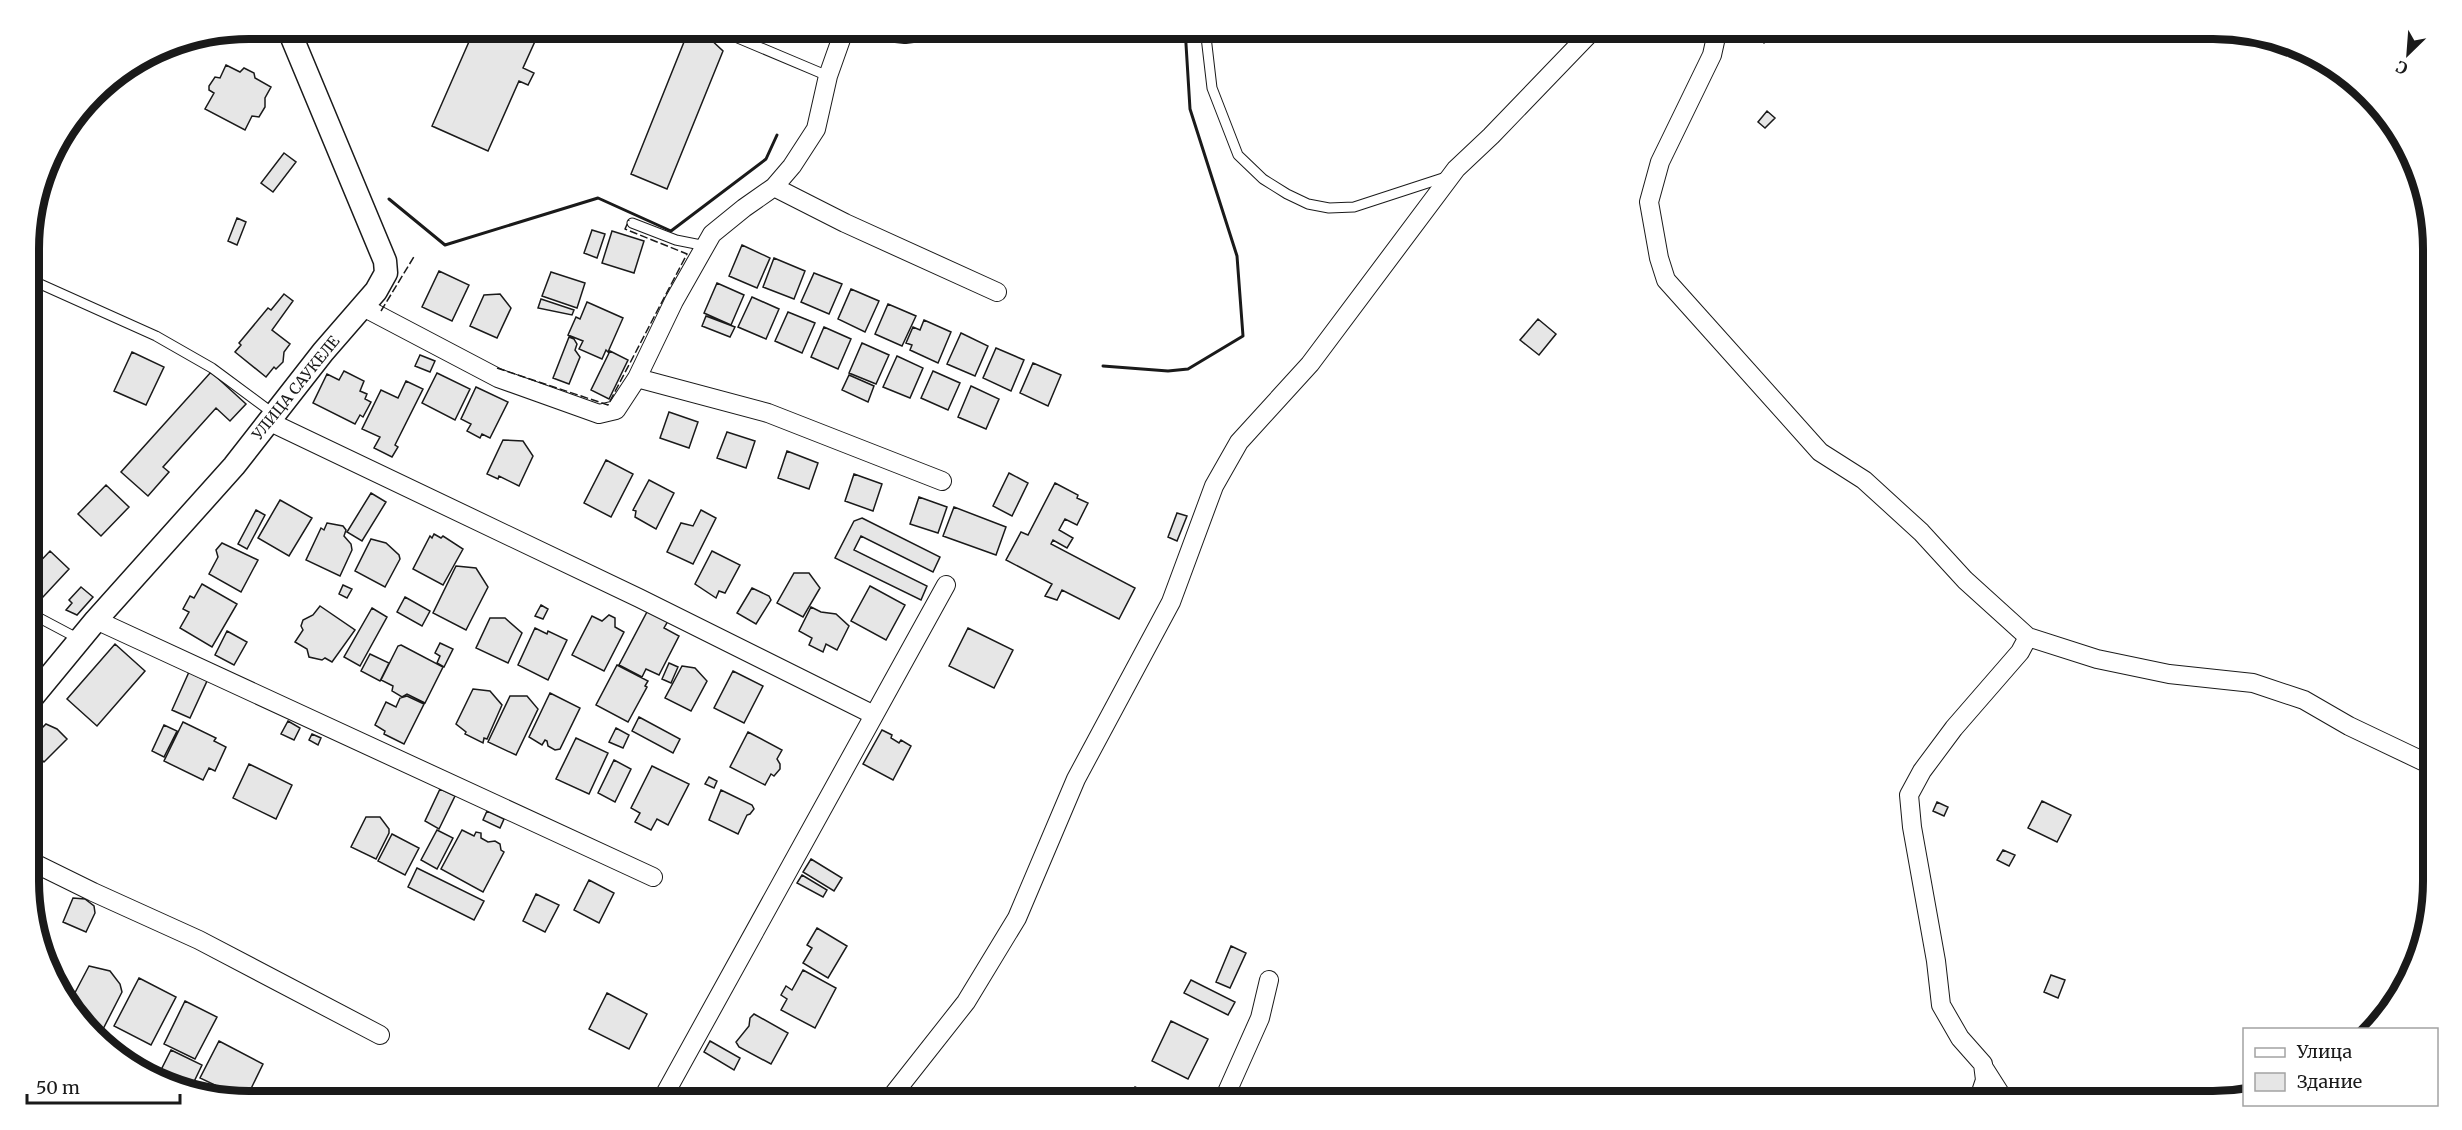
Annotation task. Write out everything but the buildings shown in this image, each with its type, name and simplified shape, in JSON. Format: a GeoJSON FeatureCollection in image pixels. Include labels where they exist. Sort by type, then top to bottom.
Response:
{"type":"FeatureCollection","features":[{"type":"Feature","properties":{"kind":"street","name":"УЛИЦА САУКЕЛЕ"},"geometry":{"type":"LineString","coordinates":[[39,690],[96,620],[234,466],[323,352],[376,291],[386,273],[385,261],[293,39]]}},
{"type":"Feature","properties":{"kind":"street"},"geometry":{"type":"LineString","coordinates":[[363,307],[498,378],[599,414],[616,410],[637,378],[674,301],[712,234],[774,186],[792,165],[816,129],[828,76],[841,39]]}},
{"type":"Feature","properties":{"kind":"street"},"geometry":{"type":"LineString","coordinates":[[896,1091],[966,1002],[1017,918],[1076,779],[1171,602],[1214,486],[1239,442],[1310,364],[1451,176],[1584,39]]}},
{"type":"Feature","properties":{"kind":"street"},"geometry":{"type":"LineString","coordinates":[[1716,39],[1712,55],[1660,162],[1649,202],[1659,258],[1666,280],[1820,452],[1864,480],[1921,532],[1965,580],[2028,637],[2097,659],[2159,672],[2253,683],[2304,700],[2349,726],[2423,761]]}},
{"type":"Feature","properties":{"kind":"street"},"geometry":{"type":"LineString","coordinates":[[774,186],[845,223],[997,292]]}},
{"type":"Feature","properties":{"kind":"street"},"geometry":{"type":"LineString","coordinates":[[637,378],[768,413],[942,481]]}},
{"type":"Feature","properties":{"kind":"street"},"geometry":{"type":"LineString","coordinates":[[271,417],[874,715]]}},
{"type":"Feature","properties":{"kind":"street"},"geometry":{"type":"LineString","coordinates":[[667,1091],[946,585]]}},
{"type":"Feature","properties":{"kind":"street"},"geometry":{"type":"LineString","coordinates":[[96,620],[653,877]]}},
{"type":"Feature","properties":{"kind":"street"},"geometry":{"type":"LineString","coordinates":[[1999,1091],[1983,1065],[1960,1038],[1941,1005],[1936,961],[1912,827],[1909,795],[1922,771],[1954,728],[2019,652],[2028,637]]}},
{"type":"Feature","properties":{"kind":"street"},"geometry":{"type":"LineString","coordinates":[[39,865],[199,940],[380,1035]]}},
{"type":"Feature","properties":{"kind":"street"},"geometry":{"type":"LineString","coordinates":[[1227,1091],[1260,1018],[1269,980]]}},
{"type":"Feature","properties":{"kind":"street"},"geometry":{"type":"LineString","coordinates":[[1981,1091],[1985,1080],[1984,1068]]}},
{"type":"Feature","properties":{"kind":"lane"},"geometry":{"type":"LineString","coordinates":[[740,39],[828,76]]}},
{"type":"Feature","properties":{"kind":"lane"},"geometry":{"type":"LineString","coordinates":[[1205,39],[1212,88],[1238,155],[1263,179],[1287,194],[1308,204],[1329,208],[1354,207],[1451,176]]}},
{"type":"Feature","properties":{"kind":"lane"},"geometry":{"type":"LineString","coordinates":[[632,223],[675,240],[706,246]]}},
{"type":"Feature","properties":{"kind":"lane"},"geometry":{"type":"LineString","coordinates":[[39,283],[156,336],[212,368],[271,417]]}},
{"type":"Feature","properties":{"kind":"lane"},"geometry":{"type":"LineString","coordinates":[[39,618],[81,641]]}},
{"type":"Feature","properties":{"kind":"fence"},"geometry":{"type":"LineString","coordinates":[[497,368],[608,405],[687,254],[625,229],[629,220]]}},
{"type":"Feature","properties":{"kind":"fence"},"geometry":{"type":"LineString","coordinates":[[381,311],[415,255]]}},
{"type":"Feature","properties":{"kind":"wall"},"geometry":{"type":"LineString","coordinates":[[1103,366],[1168,371],[1188,369],[1243,336],[1237,256],[1190,109],[1186,39]]}},
{"type":"Feature","properties":{"kind":"wall"},"geometry":{"type":"LineString","coordinates":[[389,199],[445,245],[598,198],[671,231],[766,159],[777,135]]}}]}
